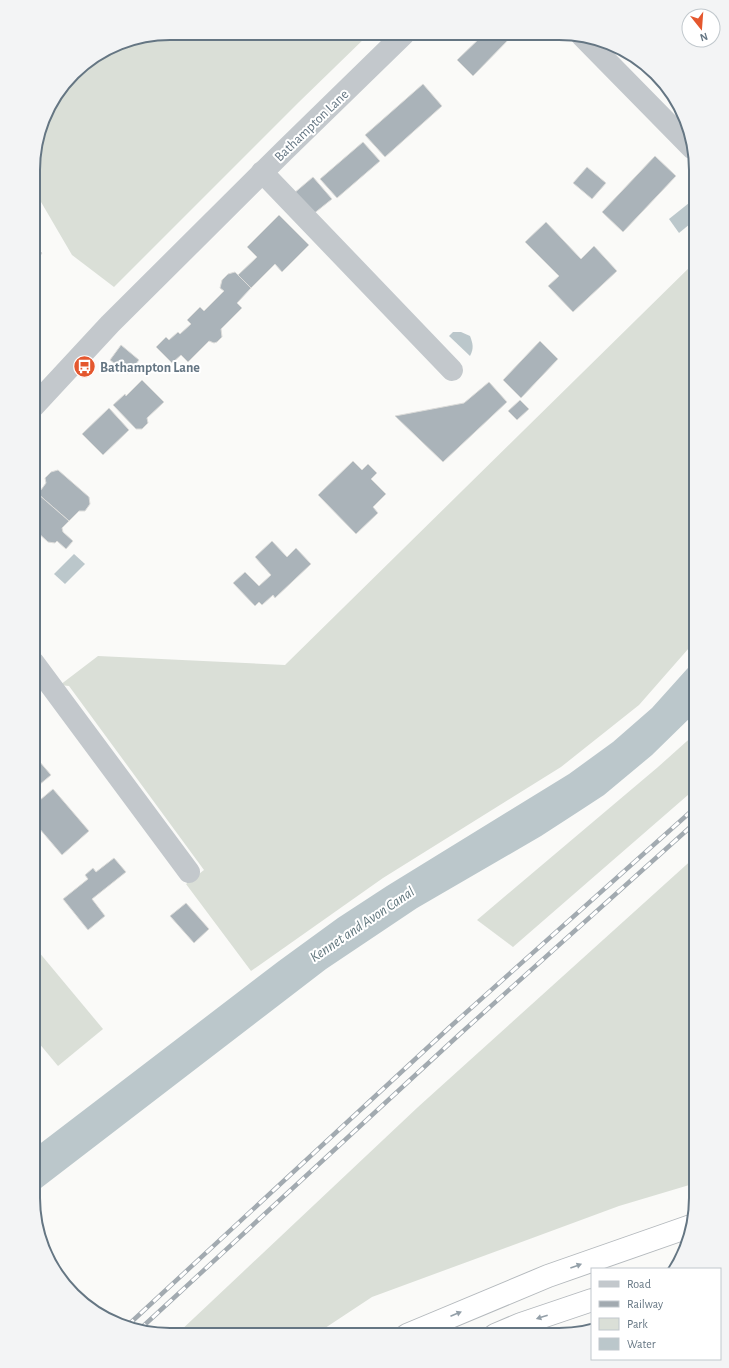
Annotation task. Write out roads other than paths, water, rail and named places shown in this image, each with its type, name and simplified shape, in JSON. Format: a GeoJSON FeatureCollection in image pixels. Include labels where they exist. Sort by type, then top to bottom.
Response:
{"type":"FeatureCollection","features":[{"type":"Feature","properties":{"kind":"highway"},"geometry":{"type":"LineString","coordinates":[[422,1328],[548,1276],[686,1228]]}},
{"type":"Feature","properties":{"kind":"highway"},"geometry":{"type":"LineString","coordinates":[[622,1249],[685,1232]]}},
{"type":"Feature","properties":{"kind":"highway"},"geometry":{"type":"LineString","coordinates":[[512,1328],[591,1300]]}},
{"type":"Feature","properties":{"kind":"highway"},"geometry":{"type":"LineString","coordinates":[[555,1328],[591,1314]]}},
{"type":"Feature","properties":{"kind":"street","name":"Bathampton Lane"},"geometry":{"type":"LineString","coordinates":[[40,400],[110,324],[262,172],[398,40]]}},
{"type":"Feature","properties":{"kind":"street"},"geometry":{"type":"LineString","coordinates":[[589,43],[686,142]]}},
{"type":"Feature","properties":{"kind":"street"},"geometry":{"type":"LineString","coordinates":[[262,172],[452,370]]}},
{"type":"Feature","properties":{"kind":"street"},"geometry":{"type":"LineString","coordinates":[[40,671],[189,872]]}},
{"type":"Feature","properties":{"kind":"water"},"geometry":{"type":"Polygon","coordinates":[[[689,203],[689,225],[679,233],[669,219],[689,203]]]}},
{"type":"Feature","properties":{"kind":"water"},"geometry":{"type":"Polygon","coordinates":[[[453,332],[461,332],[470,336],[473,346],[470,356],[449,336],[453,332]]]}},
{"type":"Feature","properties":{"kind":"water"},"geometry":{"type":"Polygon","coordinates":[[[74,554],[85,564],[65,584],[54,574],[74,554]]]}},
{"type":"Feature","properties":{"kind":"water","name":"Kennet and Avon Canal"},"geometry":{"type":"Polygon","coordinates":[[[689,667],[689,719],[652,755],[604,795],[541,836],[417,908],[326,969],[40,1189],[40,1144],[279,961],[338,918],[387,886],[569,774],[613,742],[652,708],[689,667]]]}},
{"type":"Feature","properties":{"kind":"railway"},"geometry":{"type":"LineString","coordinates":[[131,1322],[451,1026],[689,813]]}},
{"type":"Feature","properties":{"kind":"railway"},"geometry":{"type":"LineString","coordinates":[[144,1325],[461,1033],[689,828]]}},
{"type":"Feature","properties":{"kind":"place","name":"Bathampton Lane"},"geometry":{"type":"Point","coordinates":[84,367]}}]}
